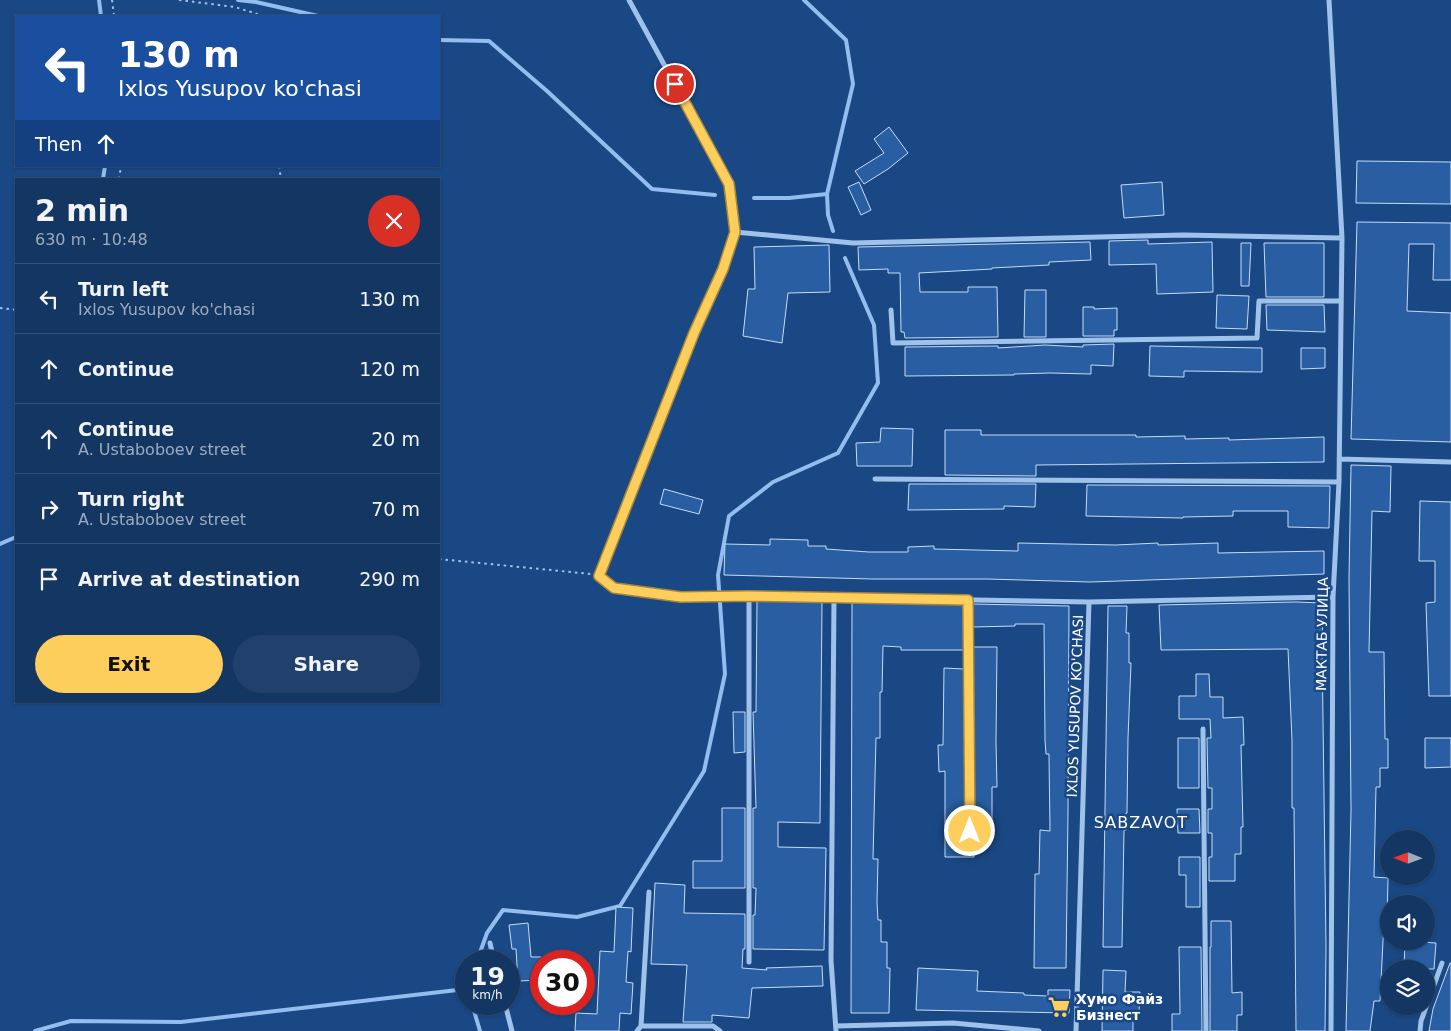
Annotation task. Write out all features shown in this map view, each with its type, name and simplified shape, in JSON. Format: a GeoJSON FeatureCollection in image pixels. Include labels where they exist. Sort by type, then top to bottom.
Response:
{"type":"FeatureCollection","features":[{"type":"Feature","properties":{"kind":"street"},"geometry":{"type":"LineString","coordinates":[[599,576],[694,333],[723,269],[735,232],[729,184],[629,0]]}},
{"type":"Feature","properties":{"kind":"street","name":"МАКТАБ УЛИЦА"},"geometry":{"type":"LineString","coordinates":[[1329,0],[1342,238],[1339,482],[1333,597],[1331,1031]]}},
{"type":"Feature","properties":{"kind":"street"},"geometry":{"type":"LineString","coordinates":[[735,232],[853,242],[1183,235],[1342,238]]}},
{"type":"Feature","properties":{"kind":"street"},"geometry":{"type":"LineString","coordinates":[[891,310],[893,343],[1257,338],[1259,300],[1341,301]]}},
{"type":"Feature","properties":{"kind":"street"},"geometry":{"type":"LineString","coordinates":[[1339,459],[1451,462]]}},
{"type":"Feature","properties":{"kind":"street"},"geometry":{"type":"LineString","coordinates":[[875,479],[1339,482]]}},
{"type":"Feature","properties":{"kind":"street","name":"IXLOS YUSUPOV KO'CHASI"},"geometry":{"type":"LineString","coordinates":[[599,576],[614,588],[681,597],[749,596],[1089,602],[1076,1031]]}},
{"type":"Feature","properties":{"kind":"street"},"geometry":{"type":"LineString","coordinates":[[749,596],[749,962]]}},
{"type":"Feature","properties":{"kind":"street"},"geometry":{"type":"LineString","coordinates":[[1089,602],[1333,597]]}},
{"type":"Feature","properties":{"kind":"street"},"geometry":{"type":"LineString","coordinates":[[834,598],[831,960],[836,1029],[953,1023],[1039,1031]]}},
{"type":"Feature","properties":{"kind":"street"},"geometry":{"type":"LineString","coordinates":[[968,600],[970,831]]}},
{"type":"Feature","properties":{"kind":"street"},"geometry":{"type":"LineString","coordinates":[[1203,729],[1206,1031]]}},
{"type":"Feature","properties":{"kind":"street"},"geometry":{"type":"LineString","coordinates":[[649,892],[639,1028],[714,1026],[720,1031]]}},
{"type":"Feature","properties":{"kind":"street"},"geometry":{"type":"LineString","coordinates":[[490,943],[492,950]]}},
{"type":"Feature","properties":{"kind":"street"},"geometry":{"type":"LineString","coordinates":[[1420,1031],[1442,963]]}},
{"type":"Feature","properties":{"kind":"street"},"geometry":{"type":"LineString","coordinates":[[508,1015],[512,1031]]}},
{"type":"Feature","properties":{"kind":"street"},"geometry":{"type":"LineString","coordinates":[[953,1023],[953,1031]]}},
{"type":"Feature","properties":{"kind":"path"},"geometry":{"type":"LineString","coordinates":[[112,0],[114,15]]}},
{"type":"Feature","properties":{"kind":"path"},"geometry":{"type":"LineString","coordinates":[[179,0],[235,8],[258,15]]}},
{"type":"Feature","properties":{"kind":"path"},"geometry":{"type":"LineString","coordinates":[[0,308],[15,310]]}},
{"type":"Feature","properties":{"kind":"path"},"geometry":{"type":"LineString","coordinates":[[440,559],[599,576]]}},
{"type":"Feature","properties":{"kind":"building"},"geometry":{"type":"Polygon","coordinates":[[[889,127],[908,153],[888,169],[864,184],[855,171],[884,153],[874,139],[889,127]]]}},
{"type":"Feature","properties":{"kind":"building"},"geometry":{"type":"Polygon","coordinates":[[[1357,161],[1451,162],[1451,204],[1356,203],[1357,161]]]}},
{"type":"Feature","properties":{"kind":"building"},"geometry":{"type":"Polygon","coordinates":[[[859,182],[871,210],[861,215],[848,187],[859,182]]]}},
{"type":"Feature","properties":{"kind":"building"},"geometry":{"type":"Polygon","coordinates":[[[1162,182],[1164,215],[1124,218],[1121,185],[1162,182]]]}},
{"type":"Feature","properties":{"kind":"building"},"geometry":{"type":"Polygon","coordinates":[[[1357,222],[1451,223],[1451,280],[1433,280],[1434,244],[1409,244],[1407,311],[1451,313],[1451,442],[1351,439],[1357,222]]]}},
{"type":"Feature","properties":{"kind":"building"},"geometry":{"type":"Polygon","coordinates":[[[1148,240],[1148,244],[1212,242],[1213,292],[1157,294],[1156,264],[1109,265],[1109,241],[1148,240]]]}},
{"type":"Feature","properties":{"kind":"building"},"geometry":{"type":"Polygon","coordinates":[[[1090,242],[1091,260],[1049,262],[1049,265],[919,273],[920,292],[968,292],[968,287],[997,287],[998,337],[905,338],[904,332],[901,332],[900,273],[888,273],[888,269],[859,270],[858,247],[1090,242]]]}},
{"type":"Feature","properties":{"kind":"building"},"geometry":{"type":"Polygon","coordinates":[[[1241,243],[1251,243],[1249,286],[1241,286],[1241,243]]]}},
{"type":"Feature","properties":{"kind":"building"},"geometry":{"type":"Polygon","coordinates":[[[1264,243],[1324,243],[1324,297],[1266,297],[1264,243]]]}},
{"type":"Feature","properties":{"kind":"building"},"geometry":{"type":"Polygon","coordinates":[[[829,245],[830,292],[788,293],[782,343],[743,336],[748,289],[755,289],[754,247],[829,245]]]}},
{"type":"Feature","properties":{"kind":"building"},"geometry":{"type":"Polygon","coordinates":[[[1025,290],[1046,290],[1046,337],[1024,337],[1025,290]]]}},
{"type":"Feature","properties":{"kind":"building"},"geometry":{"type":"Polygon","coordinates":[[[1217,295],[1249,296],[1247,329],[1216,328],[1217,295]]]}},
{"type":"Feature","properties":{"kind":"building"},"geometry":{"type":"Polygon","coordinates":[[[1266,305],[1324,305],[1325,332],[1267,330],[1266,305]]]}},
{"type":"Feature","properties":{"kind":"building"},"geometry":{"type":"Polygon","coordinates":[[[1083,307],[1094,307],[1094,309],[1117,308],[1117,330],[1114,330],[1114,336],[1083,336],[1083,307]]]}},
{"type":"Feature","properties":{"kind":"building"},"geometry":{"type":"Polygon","coordinates":[[[1114,344],[1113,366],[1091,365],[1091,374],[905,376],[905,347],[998,346],[998,348],[1045,345],[1083,347],[1083,345],[1114,344]]]}},
{"type":"Feature","properties":{"kind":"building"},"geometry":{"type":"Polygon","coordinates":[[[1150,346],[1262,348],[1262,372],[1184,371],[1184,377],[1149,376],[1150,346]]]}},
{"type":"Feature","properties":{"kind":"building"},"geometry":{"type":"Polygon","coordinates":[[[1301,348],[1325,348],[1325,368],[1301,369],[1301,348]]]}},
{"type":"Feature","properties":{"kind":"building"},"geometry":{"type":"Polygon","coordinates":[[[881,428],[913,429],[912,466],[857,466],[856,443],[880,442],[881,428]]]}},
{"type":"Feature","properties":{"kind":"building"},"geometry":{"type":"Polygon","coordinates":[[[945,430],[981,430],[981,435],[1136,435],[1136,437],[1185,436],[1185,439],[1229,438],[1229,440],[1324,437],[1324,462],[1036,465],[1036,476],[945,475],[945,430]]]}},
{"type":"Feature","properties":{"kind":"building"},"geometry":{"type":"Polygon","coordinates":[[[1351,465],[1391,466],[1390,512],[1372,511],[1369,652],[1384,652],[1385,739],[1388,739],[1388,768],[1380,768],[1380,787],[1376,787],[1374,877],[1380,877],[1380,885],[1388,885],[1388,895],[1380,895],[1380,950],[1383,950],[1382,960],[1380,960],[1380,1001],[1374,1001],[1370,1031],[1346,1031],[1351,810],[1349,578],[1351,465]]]}},
{"type":"Feature","properties":{"kind":"building"},"geometry":{"type":"Polygon","coordinates":[[[909,484],[1036,484],[1035,507],[1004,506],[1004,509],[908,510],[909,484]]]}},
{"type":"Feature","properties":{"kind":"building"},"geometry":{"type":"Polygon","coordinates":[[[1087,485],[1330,486],[1329,528],[1288,527],[1288,511],[1233,511],[1233,516],[1183,518],[1086,516],[1087,485]]]}},
{"type":"Feature","properties":{"kind":"building"},"geometry":{"type":"Polygon","coordinates":[[[664,489],[703,500],[699,514],[660,504],[664,489]]]}},
{"type":"Feature","properties":{"kind":"building"},"geometry":{"type":"Polygon","coordinates":[[[1420,501],[1451,502],[1451,696],[1429,696],[1426,603],[1435,602],[1435,561],[1419,561],[1420,501]]]}},
{"type":"Feature","properties":{"kind":"building"},"geometry":{"type":"Polygon","coordinates":[[[770,539],[808,540],[808,546],[826,546],[826,549],[869,552],[908,552],[908,547],[934,546],[934,549],[1018,551],[1018,543],[1116,545],[1158,543],[1158,545],[1218,543],[1218,553],[1324,551],[1324,574],[1090,582],[724,575],[725,544],[770,545],[770,539]]]}},
{"type":"Feature","properties":{"kind":"building"},"geometry":{"type":"Polygon","coordinates":[[[757,601],[822,602],[820,823],[778,822],[778,847],[826,848],[824,950],[753,949],[753,915],[755,915],[756,888],[753,888],[753,808],[756,808],[753,712],[756,712],[757,601]]]}},
{"type":"Feature","properties":{"kind":"building"},"geometry":{"type":"Polygon","coordinates":[[[852,603],[964,604],[964,650],[901,650],[901,647],[883,646],[880,738],[876,738],[873,859],[878,859],[878,920],[881,920],[881,942],[887,942],[887,968],[890,968],[889,1013],[851,1013],[852,603]]]}},
{"type":"Feature","properties":{"kind":"building"},"geometry":{"type":"Polygon","coordinates":[[[1323,603],[1325,1031],[1296,1031],[1294,808],[1292,808],[1292,740],[1288,649],[1161,650],[1159,605],[1323,603]]]}},
{"type":"Feature","properties":{"kind":"building"},"geometry":{"type":"Polygon","coordinates":[[[972,604],[1069,606],[1066,968],[1034,968],[1035,874],[1039,874],[1040,830],[1050,831],[1049,754],[1046,754],[1045,740],[1044,624],[973,627],[972,604]]]}},
{"type":"Feature","properties":{"kind":"building"},"geometry":{"type":"Polygon","coordinates":[[[1108,606],[1127,606],[1126,633],[1129,633],[1129,663],[1131,663],[1127,813],[1126,830],[1124,830],[1122,947],[1103,947],[1108,606]]]}},
{"type":"Feature","properties":{"kind":"building"},"geometry":{"type":"Polygon","coordinates":[[[973,647],[997,647],[997,787],[992,787],[992,827],[974,827],[973,647]]]}},
{"type":"Feature","properties":{"kind":"building"},"geometry":{"type":"Polygon","coordinates":[[[944,668],[964,669],[966,831],[970,835],[974,832],[974,857],[945,857],[945,771],[939,772],[938,745],[943,745],[944,668]]]}},
{"type":"Feature","properties":{"kind":"building"},"geometry":{"type":"Polygon","coordinates":[[[1196,674],[1209,674],[1210,697],[1223,697],[1223,718],[1243,717],[1244,745],[1241,745],[1243,827],[1241,827],[1241,854],[1235,854],[1235,881],[1209,881],[1212,833],[1208,833],[1208,809],[1212,809],[1212,788],[1208,788],[1207,738],[1211,738],[1210,719],[1179,719],[1179,696],[1196,696],[1196,674]]]}},
{"type":"Feature","properties":{"kind":"building"},"geometry":{"type":"Polygon","coordinates":[[[733,712],[745,712],[745,752],[734,753],[733,712]]]}},
{"type":"Feature","properties":{"kind":"building"},"geometry":{"type":"Polygon","coordinates":[[[1178,738],[1199,738],[1199,788],[1178,788],[1178,738]]]}},
{"type":"Feature","properties":{"kind":"building"},"geometry":{"type":"Polygon","coordinates":[[[1425,738],[1451,738],[1451,767],[1425,768],[1425,738]]]}},
{"type":"Feature","properties":{"kind":"building"},"geometry":{"type":"Polygon","coordinates":[[[722,808],[745,808],[745,888],[693,888],[693,861],[722,861],[722,808]]]}},
{"type":"Feature","properties":{"kind":"building"},"geometry":{"type":"Polygon","coordinates":[[[1177,809],[1199,809],[1200,833],[1178,833],[1177,809]]]}},
{"type":"Feature","properties":{"kind":"building"},"geometry":{"type":"Polygon","coordinates":[[[1179,857],[1200,857],[1200,907],[1186,907],[1186,875],[1179,875],[1179,857]]]}},
{"type":"Feature","properties":{"kind":"building"},"geometry":{"type":"Polygon","coordinates":[[[655,883],[685,885],[684,913],[745,914],[745,949],[743,949],[742,968],[767,970],[766,968],[822,966],[823,986],[752,988],[749,1018],[712,1015],[712,1022],[683,1022],[687,965],[651,964],[655,883]]]}},
{"type":"Feature","properties":{"kind":"building"},"geometry":{"type":"Polygon","coordinates":[[[616,907],[633,908],[631,952],[628,951],[626,982],[633,983],[631,1014],[620,1013],[619,1031],[575,1031],[576,1015],[597,1014],[600,951],[614,952],[616,907]]]}},
{"type":"Feature","properties":{"kind":"building"},"geometry":{"type":"Polygon","coordinates":[[[1211,921],[1231,921],[1232,993],[1242,992],[1242,1015],[1237,1015],[1237,1031],[1210,1031],[1211,921]]]}},
{"type":"Feature","properties":{"kind":"building"},"geometry":{"type":"Polygon","coordinates":[[[528,923],[530,980],[520,981],[520,950],[512,949],[509,925],[528,923]]]}},
{"type":"Feature","properties":{"kind":"building"},"geometry":{"type":"Polygon","coordinates":[[[1436,943],[1435,960],[1404,960],[1405,950],[1435,950],[1436,943]]]}},
{"type":"Feature","properties":{"kind":"building"},"geometry":{"type":"Polygon","coordinates":[[[1179,947],[1201,947],[1202,1031],[1172,1031],[1172,1014],[1180,1014],[1179,947]]]}},
{"type":"Feature","properties":{"kind":"building"},"geometry":{"type":"Polygon","coordinates":[[[1451,963],[1451,1031],[1429,1031],[1432,1015],[1435,1015],[1435,1004],[1451,963]]]}},
{"type":"Feature","properties":{"kind":"building"},"geometry":{"type":"Polygon","coordinates":[[[918,968],[978,971],[977,991],[1048,996],[1048,990],[1070,990],[1069,1013],[916,1010],[918,968]]]}},
{"type":"Feature","properties":{"kind":"building"},"geometry":{"type":"Polygon","coordinates":[[[1103,970],[1126,971],[1125,992],[1140,992],[1139,1013],[1133,1013],[1133,1031],[1102,1031],[1103,970]]]}},
{"type":"Feature","properties":{"kind":"waterway"},"geometry":{"type":"LineString","coordinates":[[99,0],[101,15]]}},
{"type":"Feature","properties":{"kind":"waterway"},"geometry":{"type":"LineString","coordinates":[[238,0],[256,2],[314,15]]}},
{"type":"Feature","properties":{"kind":"waterway"},"geometry":{"type":"LineString","coordinates":[[804,0],[846,40],[853,84],[827,194],[828,215],[833,231]]}},
{"type":"Feature","properties":{"kind":"waterway"},"geometry":{"type":"LineString","coordinates":[[440,40],[489,41],[547,91],[652,189],[715,195]]}},
{"type":"Feature","properties":{"kind":"waterway"},"geometry":{"type":"LineString","coordinates":[[103,178],[105,167]]}},
{"type":"Feature","properties":{"kind":"waterway"},"geometry":{"type":"LineString","coordinates":[[754,198],[789,198],[827,194]]}},
{"type":"Feature","properties":{"kind":"waterway"},"geometry":{"type":"LineString","coordinates":[[481,950],[487,933],[503,910],[577,917],[620,906],[704,771],[725,674],[718,575],[729,516],[773,482],[838,453],[878,383],[874,325],[845,258]]}},
{"type":"Feature","properties":{"kind":"waterway"},"geometry":{"type":"LineString","coordinates":[[0,544],[15,537]]}},
{"type":"Feature","properties":{"kind":"waterway"},"geometry":{"type":"LineString","coordinates":[[35,1031],[71,1021],[181,1022],[455,990]]}},
{"type":"Feature","properties":{"kind":"waterway"},"geometry":{"type":"LineString","coordinates":[[475,1015],[480,1031]]}},
{"type":"Feature","properties":{"kind":"place","name":"Хумо Файз Бизнест"},"geometry":{"type":"Point","coordinates":[1059,1007]}},
{"type":"Feature","properties":{"kind":"district","name":"SABZAVOT"},"geometry":{"type":"Point","coordinates":[1141,822]}},
{"type":"Feature","properties":{"kind":"route"},"geometry":{"type":"LineString","coordinates":[[675,84],[729,184],[735,232],[723,269],[694,333],[599,576],[614,588],[681,597],[749,596],[968,600],[970,831]]}}]}
